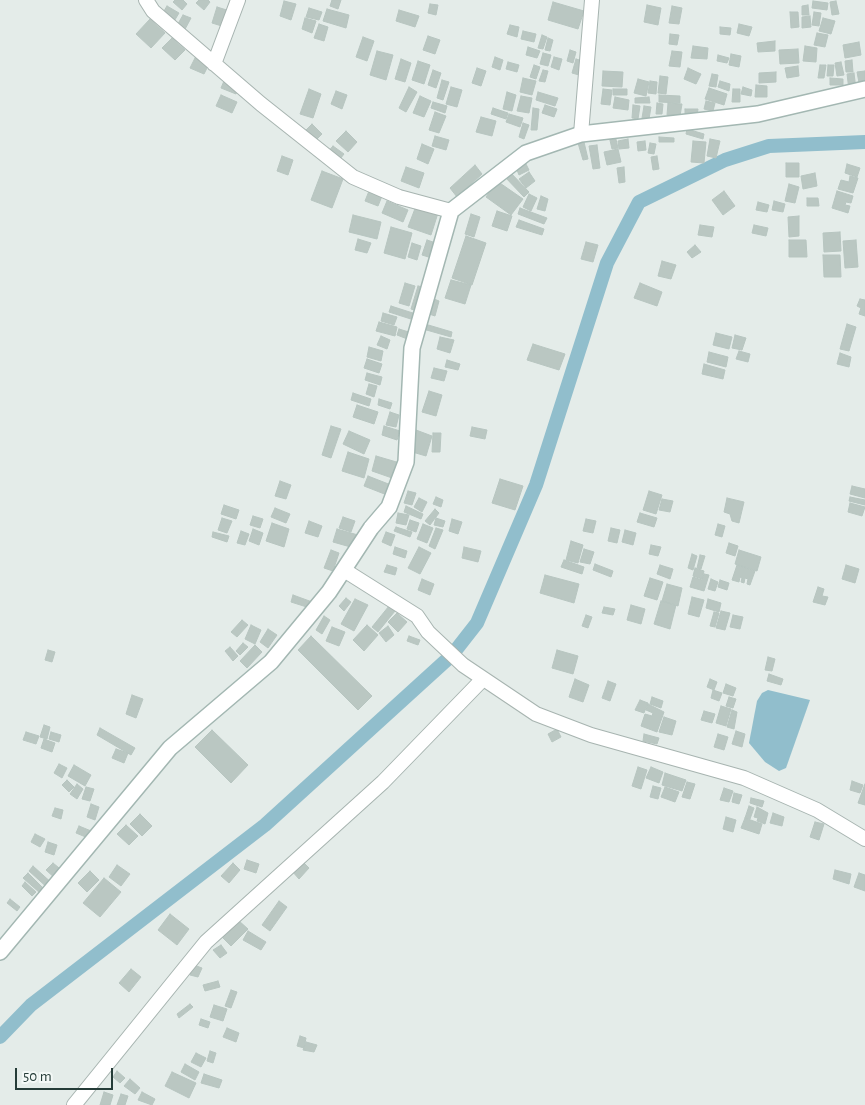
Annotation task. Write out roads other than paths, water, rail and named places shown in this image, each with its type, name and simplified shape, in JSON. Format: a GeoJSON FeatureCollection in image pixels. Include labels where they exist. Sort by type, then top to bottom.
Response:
{"type":"FeatureCollection","features":[{"type":"Feature","properties":{"kind":"street"},"geometry":{"type":"LineString","coordinates":[[146,0],[153,11],[214,64],[353,177],[399,197],[452,211]]}},
{"type":"Feature","properties":{"kind":"street"},"geometry":{"type":"LineString","coordinates":[[214,64],[238,0]]}},
{"type":"Feature","properties":{"kind":"street"},"geometry":{"type":"LineString","coordinates":[[581,134],[592,0]]}},
{"type":"Feature","properties":{"kind":"street"},"geometry":{"type":"LineString","coordinates":[[0,952],[170,748],[271,662],[329,592],[371,528],[390,507],[406,462],[412,348],[452,211],[526,153],[581,134],[758,114],[865,89]]}},
{"type":"Feature","properties":{"kind":"street"},"geometry":{"type":"LineString","coordinates":[[344,570],[417,616],[428,632],[463,665],[482,680],[536,714],[591,735],[744,778],[817,810],[865,839]]}},
{"type":"Feature","properties":{"kind":"street"},"geometry":{"type":"LineString","coordinates":[[74,1105],[206,942],[382,782],[482,680]]}},
{"type":"Feature","properties":{"kind":"water"},"geometry":{"type":"Polygon","coordinates":[[[768,690],[810,700],[786,768],[779,771],[765,762],[749,743],[757,701],[762,693],[768,690]]]}},
{"type":"Feature","properties":{"kind":"waterway"},"geometry":{"type":"LineString","coordinates":[[0,1037],[31,1005],[265,825],[452,655],[477,623],[536,485],[607,263],[639,202],[725,160],[769,146],[865,142]]}}]}
